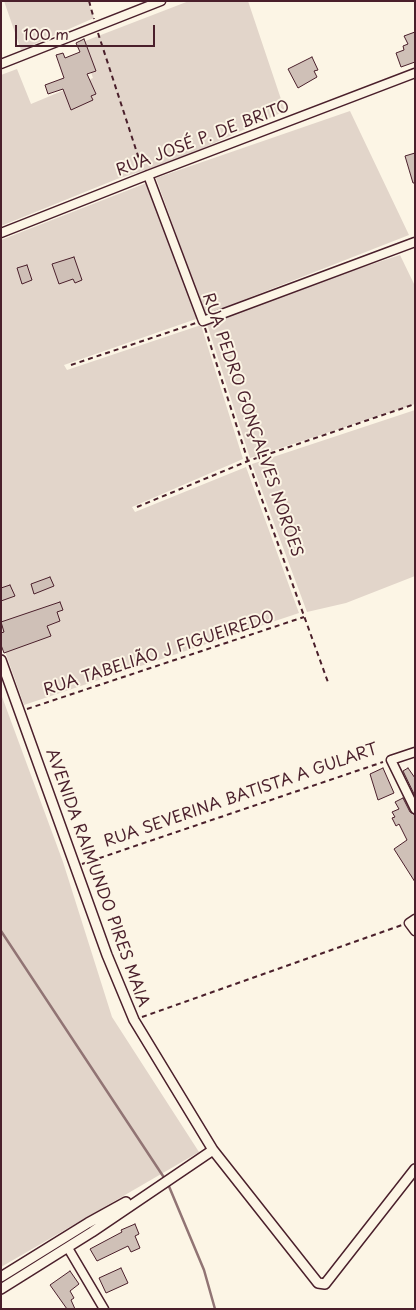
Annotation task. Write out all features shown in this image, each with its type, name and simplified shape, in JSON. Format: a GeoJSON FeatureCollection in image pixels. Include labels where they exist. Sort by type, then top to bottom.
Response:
{"type":"FeatureCollection","features":[{"type":"Feature","properties":{"kind":"street"},"geometry":{"type":"LineString","coordinates":[[1,64],[161,1]]}},
{"type":"Feature","properties":{"kind":"street","name":"RUA JOSÉ P. DE BRITO"},"geometry":{"type":"LineString","coordinates":[[1,233],[148,174],[415,73]]}},
{"type":"Feature","properties":{"kind":"street","name":"RUA PEDRO GONÇALVES NORÕES"},"geometry":{"type":"LineString","coordinates":[[148,174],[203,320]]}},
{"type":"Feature","properties":{"kind":"street"},"geometry":{"type":"LineString","coordinates":[[203,320],[415,242]]}},
{"type":"Feature","properties":{"kind":"street","name":"AVENIDA RAIMUNDO PIRES MAIA"},"geometry":{"type":"LineString","coordinates":[[1,660],[107,954],[134,1020],[212,1150],[318,1283],[325,1284],[415,1169]]}},
{"type":"Feature","properties":{"kind":"street","name":"RUA SEVERINA BATISTA A GULART"},"geometry":{"type":"LineString","coordinates":[[391,760],[415,752]]}},
{"type":"Feature","properties":{"kind":"street"},"geometry":{"type":"LineString","coordinates":[[391,760],[415,809]]}},
{"type":"Feature","properties":{"kind":"street"},"geometry":{"type":"LineString","coordinates":[[412,921],[415,930]]}},
{"type":"Feature","properties":{"kind":"street"},"geometry":{"type":"LineString","coordinates":[[1,1289],[68,1248],[212,1150]]}},
{"type":"Feature","properties":{"kind":"street"},"geometry":{"type":"LineString","coordinates":[[1,1277],[88,1223],[166,1181]]}},
{"type":"Feature","properties":{"kind":"street"},"geometry":{"type":"LineString","coordinates":[[68,1248],[104,1309]]}},
{"type":"Feature","properties":{"kind":"path"},"geometry":{"type":"LineString","coordinates":[[89,1],[140,162],[148,174]]}},
{"type":"Feature","properties":{"kind":"path"},"geometry":{"type":"LineString","coordinates":[[71,365],[203,320]]}},
{"type":"Feature","properties":{"kind":"path","name":"RUA PEDRO GONÇALVES NORÕES"},"geometry":{"type":"LineString","coordinates":[[203,320],[248,461],[329,685]]}},
{"type":"Feature","properties":{"kind":"path"},"geometry":{"type":"LineString","coordinates":[[137,506],[248,461],[415,404]]}},
{"type":"Feature","properties":{"kind":"path","name":"RUA TABELIÃO J FIGUEIREDO"},"geometry":{"type":"LineString","coordinates":[[20,712],[305,617]]}},
{"type":"Feature","properties":{"kind":"path","name":"RUA SEVERINA BATISTA A GULART"},"geometry":{"type":"LineString","coordinates":[[75,866],[391,760]]}},
{"type":"Feature","properties":{"kind":"path"},"geometry":{"type":"LineString","coordinates":[[134,1020],[412,921]]}},
{"type":"Feature","properties":{"kind":"shaded area"},"geometry":{"type":"Polygon","coordinates":[[[4,1],[88,1],[94,18],[21,50],[4,1]]]}},
{"type":"Feature","properties":{"kind":"shaded area"},"geometry":{"type":"Polygon","coordinates":[[[189,1],[248,1],[285,111],[175,161],[117,179],[1,226],[1,75],[17,69],[31,104],[93,78],[80,43],[189,1]]]}},
{"type":"Feature","properties":{"kind":"shaded area"},"geometry":{"type":"Polygon","coordinates":[[[350,111],[409,235],[205,315],[156,178],[350,111]]]}},
{"type":"Feature","properties":{"kind":"shaded area"},"geometry":{"type":"Polygon","coordinates":[[[149,182],[199,318],[64,365],[67,370],[201,325],[243,459],[132,507],[135,512],[246,467],[299,613],[24,705],[1,640],[1,240],[149,182]]]}},
{"type":"Feature","properties":{"kind":"shaded area"},"geometry":{"type":"Polygon","coordinates":[[[400,255],[415,286],[415,404],[250,458],[207,324],[275,296],[400,255]]]}},
{"type":"Feature","properties":{"kind":"shaded area"},"geometry":{"type":"Polygon","coordinates":[[[415,410],[415,576],[346,603],[307,612],[252,464],[415,410]]]}},
{"type":"Feature","properties":{"kind":"shaded area"},"geometry":{"type":"Polygon","coordinates":[[[1,694],[63,862],[112,1017],[199,1152],[1,1267],[1,694]]]}},
{"type":"Feature","properties":{"kind":"building"},"geometry":{"type":"Polygon","coordinates":[[[415,32],[415,62],[401,67],[396,53],[404,50],[403,46],[408,44],[404,36],[415,32]]]}},
{"type":"Feature","properties":{"kind":"building"},"geometry":{"type":"Polygon","coordinates":[[[84,39],[96,71],[87,74],[96,94],[91,96],[93,100],[71,110],[63,89],[48,94],[45,85],[64,78],[56,55],[63,53],[65,58],[80,52],[76,43],[84,39]]]}},
{"type":"Feature","properties":{"kind":"building"},"geometry":{"type":"Polygon","coordinates":[[[312,57],[318,70],[314,71],[317,77],[298,88],[288,69],[312,57]]]}},
{"type":"Feature","properties":{"kind":"building"},"geometry":{"type":"Polygon","coordinates":[[[415,153],[415,183],[413,183],[405,156],[415,153]]]}},
{"type":"Feature","properties":{"kind":"building"},"geometry":{"type":"Polygon","coordinates":[[[74,257],[82,280],[75,283],[73,279],[59,284],[52,264],[74,257]]]}},
{"type":"Feature","properties":{"kind":"building"},"geometry":{"type":"Polygon","coordinates":[[[27,265],[32,280],[22,284],[17,268],[27,265]]]}},
{"type":"Feature","properties":{"kind":"building"},"geometry":{"type":"Polygon","coordinates":[[[50,577],[54,586],[34,594],[31,584],[50,577]]]}},
{"type":"Feature","properties":{"kind":"building"},"geometry":{"type":"Polygon","coordinates":[[[10,585],[15,596],[1,601],[1,588],[10,585]]]}},
{"type":"Feature","properties":{"kind":"building"},"geometry":{"type":"Polygon","coordinates":[[[60,602],[63,610],[57,612],[60,621],[47,626],[51,636],[4,653],[1,645],[1,633],[4,632],[1,622],[60,602]]]}},
{"type":"Feature","properties":{"kind":"building"},"geometry":{"type":"Polygon","coordinates":[[[383,768],[394,793],[378,800],[370,774],[383,768]]]}},
{"type":"Feature","properties":{"kind":"building"},"geometry":{"type":"Polygon","coordinates":[[[408,768],[415,778],[415,796],[403,771],[408,768]]]}},
{"type":"Feature","properties":{"kind":"building"},"geometry":{"type":"Polygon","coordinates":[[[403,798],[410,812],[415,815],[415,882],[394,849],[407,840],[399,824],[396,826],[392,818],[395,817],[392,812],[399,809],[395,802],[403,798]]]}},
{"type":"Feature","properties":{"kind":"building"},"geometry":{"type":"Polygon","coordinates":[[[135,1224],[139,1234],[135,1236],[140,1248],[131,1252],[128,1246],[97,1261],[90,1249],[122,1232],[121,1230],[135,1224]]]}},
{"type":"Feature","properties":{"kind":"building"},"geometry":{"type":"Polygon","coordinates":[[[121,1268],[128,1283],[106,1293],[99,1278],[121,1268]]]}},
{"type":"Feature","properties":{"kind":"building"},"geometry":{"type":"Polygon","coordinates":[[[70,1271],[79,1284],[70,1291],[74,1298],[71,1300],[75,1309],[67,1309],[50,1285],[70,1271]]]}},
{"type":"Feature","properties":{"kind":"waterway"},"geometry":{"type":"LineString","coordinates":[[1,931],[165,1179]]}},
{"type":"Feature","properties":{"kind":"waterway"},"geometry":{"type":"LineString","coordinates":[[168,1184],[204,1270],[215,1309]]}}]}
